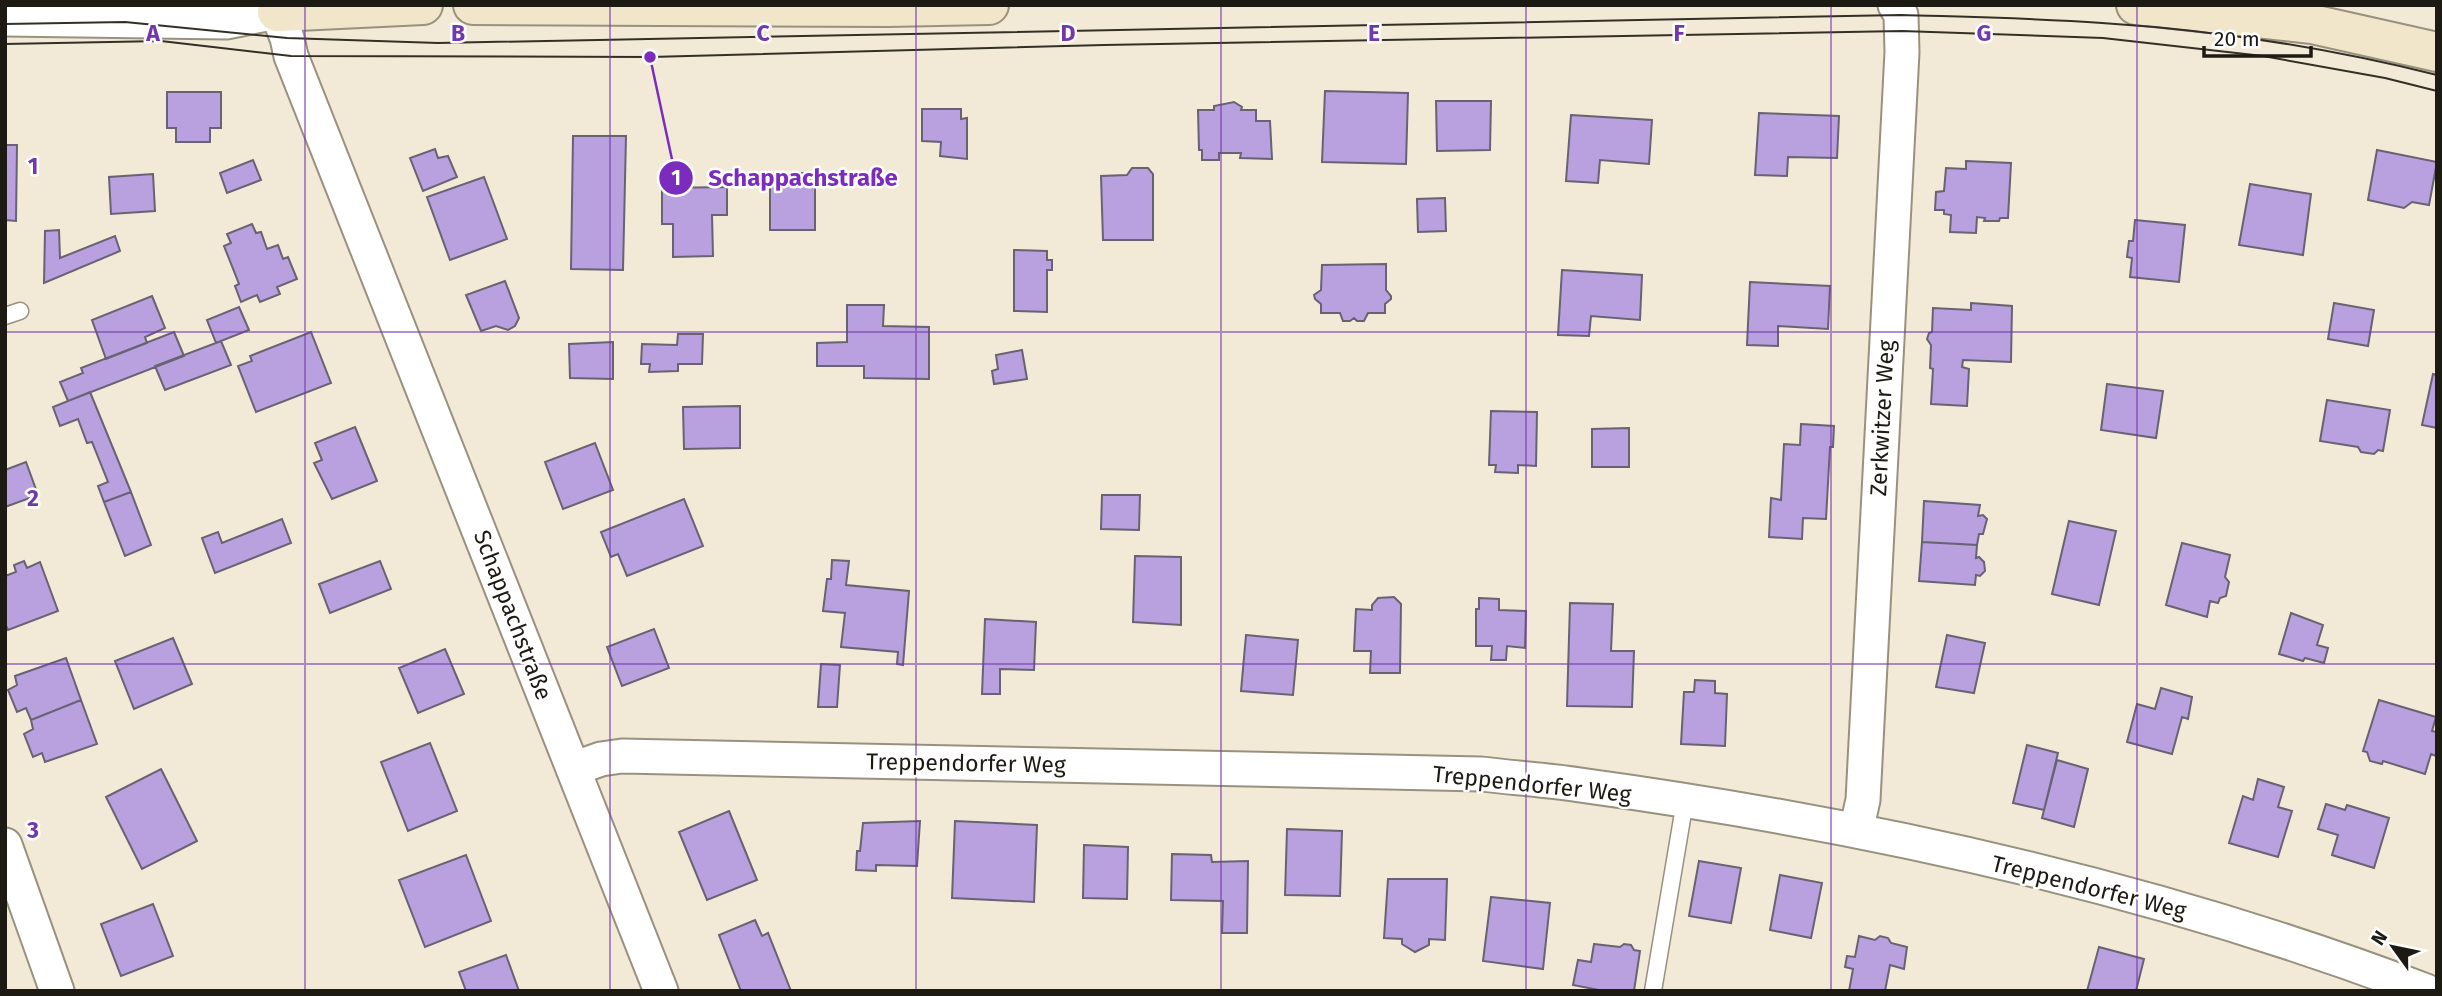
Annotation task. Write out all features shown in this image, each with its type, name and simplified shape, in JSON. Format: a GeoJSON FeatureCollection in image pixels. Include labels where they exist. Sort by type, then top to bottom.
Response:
{"type":"FeatureCollection","features":[{"type":"Feature","properties":{"kind":"street"},"geometry":{"type":"LineString","coordinates":[[5,19],[226,22],[275,8],[423,5]]}},
{"type":"Feature","properties":{"kind":"street"},"geometry":{"type":"LineString","coordinates":[[473,5],[989,5]]}},
{"type":"Feature","properties":{"kind":"street","name":"Zerkwitzer Weg"},"geometry":{"type":"LineString","coordinates":[[1856,831],[1863,800],[1902,52],[1900,15],[1895,5]]}},
{"type":"Feature","properties":{"kind":"street"},"geometry":{"type":"LineString","coordinates":[[2136,5],[2312,24],[2437,52]]}},
{"type":"Feature","properties":{"kind":"street","name":"Schappachstraße"},"geometry":{"type":"LineString","coordinates":[[275,8],[291,55],[661,991]]}},
{"type":"Feature","properties":{"kind":"street","name":"Treppendorfer Weg"},"geometry":{"type":"LineString","coordinates":[[573,769],[601,759],[622,756],[1469,774],[1579,785],[1856,831],[2053,875],[2202,915],[2357,965],[2426,991]]}},
{"type":"Feature","properties":{"kind":"street"},"geometry":{"type":"LineString","coordinates":[[5,845],[57,991]]}},
{"type":"Feature","properties":{"kind":"lane"},"geometry":{"type":"LineString","coordinates":[[1653,991],[1685,801]]}},
{"type":"Feature","properties":{"kind":"building"},"geometry":{"type":"Polygon","coordinates":[[[1325,91],[1408,93],[1406,164],[1322,162],[1325,91]]]}},
{"type":"Feature","properties":{"kind":"building"},"geometry":{"type":"Polygon","coordinates":[[[167,92],[221,92],[221,128],[210,128],[210,142],[176,142],[176,128],[167,128],[167,92]]]}},
{"type":"Feature","properties":{"kind":"building"},"geometry":{"type":"Polygon","coordinates":[[[1436,101],[1491,101],[1490,150],[1437,151],[1436,101]]]}},
{"type":"Feature","properties":{"kind":"building"},"geometry":{"type":"Polygon","coordinates":[[[1234,102],[1242,107],[1241,110],[1256,110],[1256,121],[1270,121],[1272,159],[1240,158],[1241,153],[1219,153],[1219,160],[1202,160],[1202,150],[1199,150],[1198,110],[1214,110],[1214,106],[1234,102]]]}},
{"type":"Feature","properties":{"kind":"building"},"geometry":{"type":"Polygon","coordinates":[[[922,109],[961,109],[961,119],[967,118],[967,159],[940,156],[941,142],[922,141],[922,109]]]}},
{"type":"Feature","properties":{"kind":"building"},"geometry":{"type":"Polygon","coordinates":[[[1759,113],[1839,116],[1837,158],[1788,157],[1787,176],[1755,175],[1759,113]]]}},
{"type":"Feature","properties":{"kind":"building"},"geometry":{"type":"Polygon","coordinates":[[[1571,115],[1652,120],[1649,164],[1600,160],[1598,183],[1566,181],[1571,115]]]}},
{"type":"Feature","properties":{"kind":"building"},"geometry":{"type":"Polygon","coordinates":[[[573,136],[626,136],[623,270],[571,269],[573,136]]]}},
{"type":"Feature","properties":{"kind":"building"},"geometry":{"type":"Polygon","coordinates":[[[5,145],[17,145],[16,221],[5,220],[5,145]]]}},
{"type":"Feature","properties":{"kind":"building"},"geometry":{"type":"Polygon","coordinates":[[[435,149],[438,158],[448,156],[457,177],[423,191],[410,158],[435,149]]]}},
{"type":"Feature","properties":{"kind":"building"},"geometry":{"type":"Polygon","coordinates":[[[2377,150],[2437,162],[2429,205],[2412,202],[2404,208],[2368,200],[2377,150]]]}},
{"type":"Feature","properties":{"kind":"building"},"geometry":{"type":"Polygon","coordinates":[[[253,160],[261,180],[227,193],[220,173],[253,160]]]}},
{"type":"Feature","properties":{"kind":"building"},"geometry":{"type":"Polygon","coordinates":[[[1966,161],[2011,163],[2008,218],[1984,221],[1985,218],[1977,217],[1976,233],[1950,232],[1951,215],[1944,214],[1944,210],[1935,210],[1936,192],[1944,191],[1946,168],[1966,169],[1966,161]]]}},
{"type":"Feature","properties":{"kind":"building"},"geometry":{"type":"Polygon","coordinates":[[[1132,168],[1148,168],[1153,174],[1153,240],[1103,240],[1101,176],[1127,175],[1132,168]]]}},
{"type":"Feature","properties":{"kind":"building"},"geometry":{"type":"Polygon","coordinates":[[[770,173],[815,173],[815,230],[770,230],[770,173]]]}},
{"type":"Feature","properties":{"kind":"building"},"geometry":{"type":"Polygon","coordinates":[[[153,174],[155,211],[111,214],[109,177],[153,174]]]}},
{"type":"Feature","properties":{"kind":"building"},"geometry":{"type":"Polygon","coordinates":[[[484,177],[507,239],[450,260],[427,197],[484,177]]]}},
{"type":"Feature","properties":{"kind":"building"},"geometry":{"type":"Polygon","coordinates":[[[2250,184],[2311,194],[2303,255],[2239,245],[2250,184]]]}},
{"type":"Feature","properties":{"kind":"building"},"geometry":{"type":"Polygon","coordinates":[[[727,187],[727,215],[712,215],[713,256],[673,257],[673,224],[662,224],[662,188],[727,187]]]}},
{"type":"Feature","properties":{"kind":"building"},"geometry":{"type":"Polygon","coordinates":[[[1445,198],[1446,231],[1418,232],[1417,199],[1445,198]]]}},
{"type":"Feature","properties":{"kind":"building"},"geometry":{"type":"Polygon","coordinates":[[[2135,220],[2185,225],[2179,282],[2130,277],[2132,258],[2127,257],[2129,241],[2133,241],[2135,220]]]}},
{"type":"Feature","properties":{"kind":"building"},"geometry":{"type":"Polygon","coordinates":[[[252,224],[256,233],[261,232],[267,249],[278,245],[283,259],[288,257],[297,279],[277,287],[280,294],[260,302],[257,295],[241,302],[235,286],[239,284],[224,246],[231,243],[227,234],[252,224]]]}},
{"type":"Feature","properties":{"kind":"building"},"geometry":{"type":"Polygon","coordinates":[[[59,230],[60,258],[115,236],[120,251],[44,283],[45,231],[59,230]]]}},
{"type":"Feature","properties":{"kind":"building"},"geometry":{"type":"Polygon","coordinates":[[[1014,250],[1047,251],[1047,260],[1052,260],[1052,270],[1047,270],[1047,312],[1014,311],[1014,250]]]}},
{"type":"Feature","properties":{"kind":"building"},"geometry":{"type":"Polygon","coordinates":[[[1386,264],[1386,290],[1391,299],[1385,304],[1385,313],[1368,313],[1364,321],[1354,318],[1343,321],[1340,313],[1321,313],[1321,304],[1314,295],[1321,290],[1322,265],[1386,264]]]}},
{"type":"Feature","properties":{"kind":"building"},"geometry":{"type":"Polygon","coordinates":[[[1562,270],[1642,275],[1640,320],[1591,316],[1589,336],[1558,335],[1562,270]]]}},
{"type":"Feature","properties":{"kind":"building"},"geometry":{"type":"Polygon","coordinates":[[[505,281],[519,318],[515,326],[508,330],[496,326],[481,331],[466,295],[505,281]]]}},
{"type":"Feature","properties":{"kind":"building"},"geometry":{"type":"Polygon","coordinates":[[[1750,282],[1830,286],[1828,329],[1778,326],[1778,346],[1747,345],[1750,282]]]}},
{"type":"Feature","properties":{"kind":"building"},"geometry":{"type":"Polygon","coordinates":[[[152,296],[165,328],[145,337],[147,343],[106,359],[92,320],[152,296]]]}},
{"type":"Feature","properties":{"kind":"building"},"geometry":{"type":"Polygon","coordinates":[[[1971,303],[2012,306],[2011,362],[1963,360],[1962,367],[1969,369],[1967,406],[1931,404],[1933,369],[1930,368],[1931,345],[1927,339],[1932,332],[1933,308],[1971,310],[1971,303]]]}},
{"type":"Feature","properties":{"kind":"building"},"geometry":{"type":"Polygon","coordinates":[[[2334,303],[2374,310],[2368,346],[2328,339],[2334,303]]]}},
{"type":"Feature","properties":{"kind":"building"},"geometry":{"type":"Polygon","coordinates":[[[847,305],[884,305],[883,326],[929,327],[929,379],[864,378],[864,366],[817,366],[817,343],[847,342],[847,305]]]}},
{"type":"Feature","properties":{"kind":"building"},"geometry":{"type":"Polygon","coordinates":[[[239,307],[249,330],[216,343],[207,320],[239,307]]]}},
{"type":"Feature","properties":{"kind":"building"},"geometry":{"type":"Polygon","coordinates":[[[174,332],[184,356],[68,401],[60,382],[83,373],[81,368],[174,332]]]}},
{"type":"Feature","properties":{"kind":"building"},"geometry":{"type":"Polygon","coordinates":[[[311,332],[331,383],[256,412],[238,366],[252,361],[250,356],[311,332]]]}},
{"type":"Feature","properties":{"kind":"building"},"geometry":{"type":"Polygon","coordinates":[[[678,334],[703,334],[702,364],[678,364],[678,371],[649,372],[650,364],[641,364],[642,344],[677,345],[678,334]]]}},
{"type":"Feature","properties":{"kind":"building"},"geometry":{"type":"Polygon","coordinates":[[[221,341],[231,365],[165,390],[155,366],[221,341]]]}},
{"type":"Feature","properties":{"kind":"building"},"geometry":{"type":"Polygon","coordinates":[[[613,342],[613,379],[570,378],[569,344],[613,342]]]}},
{"type":"Feature","properties":{"kind":"building"},"geometry":{"type":"Polygon","coordinates":[[[1022,350],[1027,379],[994,384],[992,371],[998,369],[996,355],[1022,350]]]}},
{"type":"Feature","properties":{"kind":"building"},"geometry":{"type":"Polygon","coordinates":[[[2433,374],[2437,375],[2437,428],[2422,425],[2433,374]]]}},
{"type":"Feature","properties":{"kind":"building"},"geometry":{"type":"Polygon","coordinates":[[[2107,384],[2163,391],[2156,438],[2101,430],[2107,384]]]}},
{"type":"Feature","properties":{"kind":"building"},"geometry":{"type":"Polygon","coordinates":[[[90,392],[131,492],[104,502],[98,486],[108,482],[92,442],[87,443],[78,419],[60,426],[53,407],[90,392]]]}},
{"type":"Feature","properties":{"kind":"building"},"geometry":{"type":"Polygon","coordinates":[[[2327,400],[2390,410],[2383,451],[2378,450],[2374,454],[2361,452],[2358,447],[2320,441],[2327,400]]]}},
{"type":"Feature","properties":{"kind":"building"},"geometry":{"type":"Polygon","coordinates":[[[740,406],[740,448],[684,449],[683,407],[740,406]]]}},
{"type":"Feature","properties":{"kind":"building"},"geometry":{"type":"Polygon","coordinates":[[[1491,411],[1537,412],[1536,466],[1518,465],[1518,473],[1495,472],[1496,465],[1489,465],[1491,411]]]}},
{"type":"Feature","properties":{"kind":"building"},"geometry":{"type":"Polygon","coordinates":[[[1801,424],[1834,426],[1833,447],[1830,447],[1826,519],[1803,518],[1802,539],[1769,537],[1771,498],[1781,500],[1784,444],[1800,445],[1801,424]]]}},
{"type":"Feature","properties":{"kind":"building"},"geometry":{"type":"Polygon","coordinates":[[[355,427],[377,481],[332,499],[314,463],[322,460],[315,443],[355,427]]]}},
{"type":"Feature","properties":{"kind":"building"},"geometry":{"type":"Polygon","coordinates":[[[1629,428],[1629,467],[1592,467],[1592,429],[1629,428]]]}},
{"type":"Feature","properties":{"kind":"building"},"geometry":{"type":"Polygon","coordinates":[[[595,443],[613,490],[563,509],[545,462],[595,443]]]}},
{"type":"Feature","properties":{"kind":"building"},"geometry":{"type":"Polygon","coordinates":[[[26,462],[38,495],[5,507],[5,470],[26,462]]]}},
{"type":"Feature","properties":{"kind":"building"},"geometry":{"type":"Polygon","coordinates":[[[131,492],[151,545],[125,556],[104,502],[131,492]]]}},
{"type":"Feature","properties":{"kind":"building"},"geometry":{"type":"Polygon","coordinates":[[[1102,495],[1140,495],[1139,530],[1101,529],[1102,495]]]}},
{"type":"Feature","properties":{"kind":"building"},"geometry":{"type":"Polygon","coordinates":[[[684,499],[703,546],[627,576],[618,554],[611,557],[601,532],[684,499]]]}},
{"type":"Feature","properties":{"kind":"building"},"geometry":{"type":"Polygon","coordinates":[[[1924,501],[1980,505],[1978,516],[1983,515],[1987,519],[1977,545],[1922,542],[1924,501]]]}},
{"type":"Feature","properties":{"kind":"building"},"geometry":{"type":"Polygon","coordinates":[[[282,519],[291,543],[215,573],[202,538],[218,532],[222,543],[282,519]]]}},
{"type":"Feature","properties":{"kind":"building"},"geometry":{"type":"Polygon","coordinates":[[[2069,521],[2116,531],[2099,605],[2052,594],[2069,521]]]}},
{"type":"Feature","properties":{"kind":"building"},"geometry":{"type":"Polygon","coordinates":[[[1922,542],[1977,545],[1976,558],[1979,557],[1984,562],[1985,571],[1980,576],[1976,575],[1975,585],[1919,581],[1922,542]]]}},
{"type":"Feature","properties":{"kind":"building"},"geometry":{"type":"Polygon","coordinates":[[[2182,543],[2230,555],[2225,577],[2229,582],[2226,596],[2220,598],[2218,603],[2210,601],[2207,617],[2166,605],[2182,543]]]}},
{"type":"Feature","properties":{"kind":"building"},"geometry":{"type":"Polygon","coordinates":[[[1135,556],[1181,557],[1181,625],[1133,622],[1135,556]]]}},
{"type":"Feature","properties":{"kind":"building"},"geometry":{"type":"Polygon","coordinates":[[[832,560],[849,561],[846,585],[909,591],[903,665],[897,664],[898,652],[841,647],[845,613],[823,611],[827,579],[831,579],[832,560]]]}},
{"type":"Feature","properties":{"kind":"building"},"geometry":{"type":"Polygon","coordinates":[[[24,561],[27,568],[40,562],[58,611],[8,630],[5,624],[5,576],[16,572],[14,565],[24,561]]]}},
{"type":"Feature","properties":{"kind":"building"},"geometry":{"type":"Polygon","coordinates":[[[380,561],[391,589],[330,613],[319,584],[380,561]]]}},
{"type":"Feature","properties":{"kind":"building"},"geometry":{"type":"Polygon","coordinates":[[[1394,597],[1401,604],[1400,673],[1370,673],[1371,651],[1354,651],[1356,609],[1372,610],[1372,605],[1378,598],[1394,597]]]}},
{"type":"Feature","properties":{"kind":"building"},"geometry":{"type":"Polygon","coordinates":[[[1479,598],[1499,599],[1499,610],[1526,611],[1525,648],[1507,646],[1506,660],[1491,660],[1492,646],[1476,646],[1476,609],[1479,609],[1479,598]]]}},
{"type":"Feature","properties":{"kind":"building"},"geometry":{"type":"Polygon","coordinates":[[[1570,603],[1613,604],[1611,651],[1634,651],[1632,707],[1567,706],[1570,603]]]}},
{"type":"Feature","properties":{"kind":"building"},"geometry":{"type":"Polygon","coordinates":[[[2291,613],[2323,625],[2317,645],[2328,648],[2324,663],[2305,658],[2303,661],[2279,654],[2291,613]]]}},
{"type":"Feature","properties":{"kind":"building"},"geometry":{"type":"Polygon","coordinates":[[[985,619],[1036,622],[1034,670],[1000,669],[1000,694],[982,694],[985,619]]]}},
{"type":"Feature","properties":{"kind":"building"},"geometry":{"type":"Polygon","coordinates":[[[654,629],[669,668],[622,686],[607,647],[654,629]]]}},
{"type":"Feature","properties":{"kind":"building"},"geometry":{"type":"Polygon","coordinates":[[[1246,635],[1298,640],[1293,695],[1241,691],[1246,635]]]}},
{"type":"Feature","properties":{"kind":"building"},"geometry":{"type":"Polygon","coordinates":[[[1947,635],[1985,643],[1974,693],[1936,687],[1947,635]]]}},
{"type":"Feature","properties":{"kind":"building"},"geometry":{"type":"Polygon","coordinates":[[[173,638],[192,684],[134,709],[115,661],[173,638]]]}},
{"type":"Feature","properties":{"kind":"building"},"geometry":{"type":"Polygon","coordinates":[[[445,649],[464,694],[418,713],[399,668],[445,649]]]}},
{"type":"Feature","properties":{"kind":"building"},"geometry":{"type":"Polygon","coordinates":[[[66,658],[81,700],[31,720],[26,708],[17,712],[8,690],[17,685],[15,676],[66,658]]]}},
{"type":"Feature","properties":{"kind":"building"},"geometry":{"type":"Polygon","coordinates":[[[821,664],[840,665],[837,707],[818,707],[821,664]]]}},
{"type":"Feature","properties":{"kind":"building"},"geometry":{"type":"Polygon","coordinates":[[[1695,680],[1715,681],[1715,693],[1727,694],[1725,746],[1681,744],[1684,692],[1694,692],[1695,680]]]}},
{"type":"Feature","properties":{"kind":"building"},"geometry":{"type":"Polygon","coordinates":[[[2161,688],[2192,697],[2188,719],[2182,717],[2172,754],[2127,742],[2137,704],[2155,709],[2161,688]]]}},
{"type":"Feature","properties":{"kind":"building"},"geometry":{"type":"Polygon","coordinates":[[[81,700],[97,744],[45,762],[42,753],[33,757],[24,734],[33,729],[31,720],[81,700]]]}},
{"type":"Feature","properties":{"kind":"building"},"geometry":{"type":"Polygon","coordinates":[[[2379,700],[2436,717],[2432,731],[2437,732],[2437,753],[2436,756],[2431,754],[2425,774],[2383,761],[2382,764],[2370,761],[2367,752],[2363,751],[2379,700]]]}},
{"type":"Feature","properties":{"kind":"building"},"geometry":{"type":"Polygon","coordinates":[[[430,743],[457,811],[408,831],[381,762],[430,743]]]}},
{"type":"Feature","properties":{"kind":"building"},"geometry":{"type":"Polygon","coordinates":[[[2027,745],[2058,753],[2044,810],[2013,803],[2027,745]]]}},
{"type":"Feature","properties":{"kind":"building"},"geometry":{"type":"Polygon","coordinates":[[[2057,760],[2088,769],[2074,827],[2042,818],[2057,760]]]}},
{"type":"Feature","properties":{"kind":"building"},"geometry":{"type":"Polygon","coordinates":[[[161,769],[197,841],[142,869],[106,797],[161,769]]]}},
{"type":"Feature","properties":{"kind":"building"},"geometry":{"type":"Polygon","coordinates":[[[2258,779],[2284,787],[2278,807],[2292,811],[2278,857],[2229,843],[2243,796],[2253,800],[2258,779]]]}},
{"type":"Feature","properties":{"kind":"building"},"geometry":{"type":"Polygon","coordinates":[[[2326,804],[2345,810],[2347,805],[2389,818],[2374,868],[2332,855],[2338,835],[2318,829],[2326,804]]]}},
{"type":"Feature","properties":{"kind":"building"},"geometry":{"type":"Polygon","coordinates":[[[729,811],[757,880],[707,900],[679,832],[729,811]]]}},
{"type":"Feature","properties":{"kind":"building"},"geometry":{"type":"Polygon","coordinates":[[[920,821],[917,866],[876,865],[876,871],[856,870],[863,823],[920,821]]]}},
{"type":"Feature","properties":{"kind":"building"},"geometry":{"type":"Polygon","coordinates":[[[955,821],[1037,825],[1034,902],[952,898],[955,821]]]}},
{"type":"Feature","properties":{"kind":"building"},"geometry":{"type":"Polygon","coordinates":[[[1287,829],[1342,831],[1340,896],[1285,895],[1287,829]]]}},
{"type":"Feature","properties":{"kind":"building"},"geometry":{"type":"Polygon","coordinates":[[[1084,845],[1128,847],[1127,899],[1083,898],[1084,845]]]}},
{"type":"Feature","properties":{"kind":"building"},"geometry":{"type":"Polygon","coordinates":[[[1172,854],[1211,855],[1212,862],[1248,861],[1247,933],[1222,933],[1223,901],[1171,900],[1172,854]]]}},
{"type":"Feature","properties":{"kind":"building"},"geometry":{"type":"Polygon","coordinates":[[[466,855],[491,921],[425,947],[399,880],[466,855]]]}},
{"type":"Feature","properties":{"kind":"building"},"geometry":{"type":"Polygon","coordinates":[[[1699,861],[1741,868],[1731,923],[1689,916],[1699,861]]]}},
{"type":"Feature","properties":{"kind":"building"},"geometry":{"type":"Polygon","coordinates":[[[1780,875],[1822,883],[1811,938],[1770,930],[1780,875]]]}},
{"type":"Feature","properties":{"kind":"building"},"geometry":{"type":"Polygon","coordinates":[[[1388,879],[1447,879],[1445,940],[1429,939],[1429,945],[1415,952],[1402,944],[1402,939],[1384,938],[1388,879]]]}},
{"type":"Feature","properties":{"kind":"building"},"geometry":{"type":"Polygon","coordinates":[[[1491,897],[1550,903],[1543,969],[1483,961],[1491,897]]]}},
{"type":"Feature","properties":{"kind":"building"},"geometry":{"type":"Polygon","coordinates":[[[153,904],[173,956],[121,976],[101,924],[153,904]]]}},
{"type":"Feature","properties":{"kind":"building"},"geometry":{"type":"Polygon","coordinates":[[[755,920],[762,936],[768,933],[791,991],[741,991],[719,935],[755,920]]]}},
{"type":"Feature","properties":{"kind":"building"},"geometry":{"type":"Polygon","coordinates":[[[1859,936],[1875,940],[1880,936],[1888,938],[1891,943],[1907,947],[1904,969],[1890,965],[1885,991],[1849,991],[1853,969],[1845,967],[1847,956],[1855,957],[1859,936]]]}},
{"type":"Feature","properties":{"kind":"building"},"geometry":{"type":"Polygon","coordinates":[[[1594,944],[1620,947],[1624,944],[1631,945],[1634,950],[1640,951],[1634,991],[1604,991],[1573,985],[1578,960],[1591,962],[1594,944]]]}},
{"type":"Feature","properties":{"kind":"building"},"geometry":{"type":"Polygon","coordinates":[[[2099,947],[2144,959],[2136,991],[2087,991],[2099,947]]]}},
{"type":"Feature","properties":{"kind":"building"},"geometry":{"type":"Polygon","coordinates":[[[506,955],[519,991],[466,991],[459,972],[506,955]]]}},
{"type":"Feature","properties":{"kind":"tram line"},"geometry":{"type":"LineString","coordinates":[[5,24],[125,22],[287,38],[438,43],[1901,15],[2052,20],[2186,30],[2313,49],[2437,75]]}},
{"type":"Feature","properties":{"kind":"tram line"},"geometry":{"type":"LineString","coordinates":[[5,44],[161,41],[291,56],[650,57],[1104,45],[1902,31],[2103,38],[2263,56],[2385,78],[2437,91]]}},
{"type":"Feature","properties":{"kind":"place","name":"Schappachstraße"},"geometry":{"type":"Point","coordinates":[650,57]}}]}
